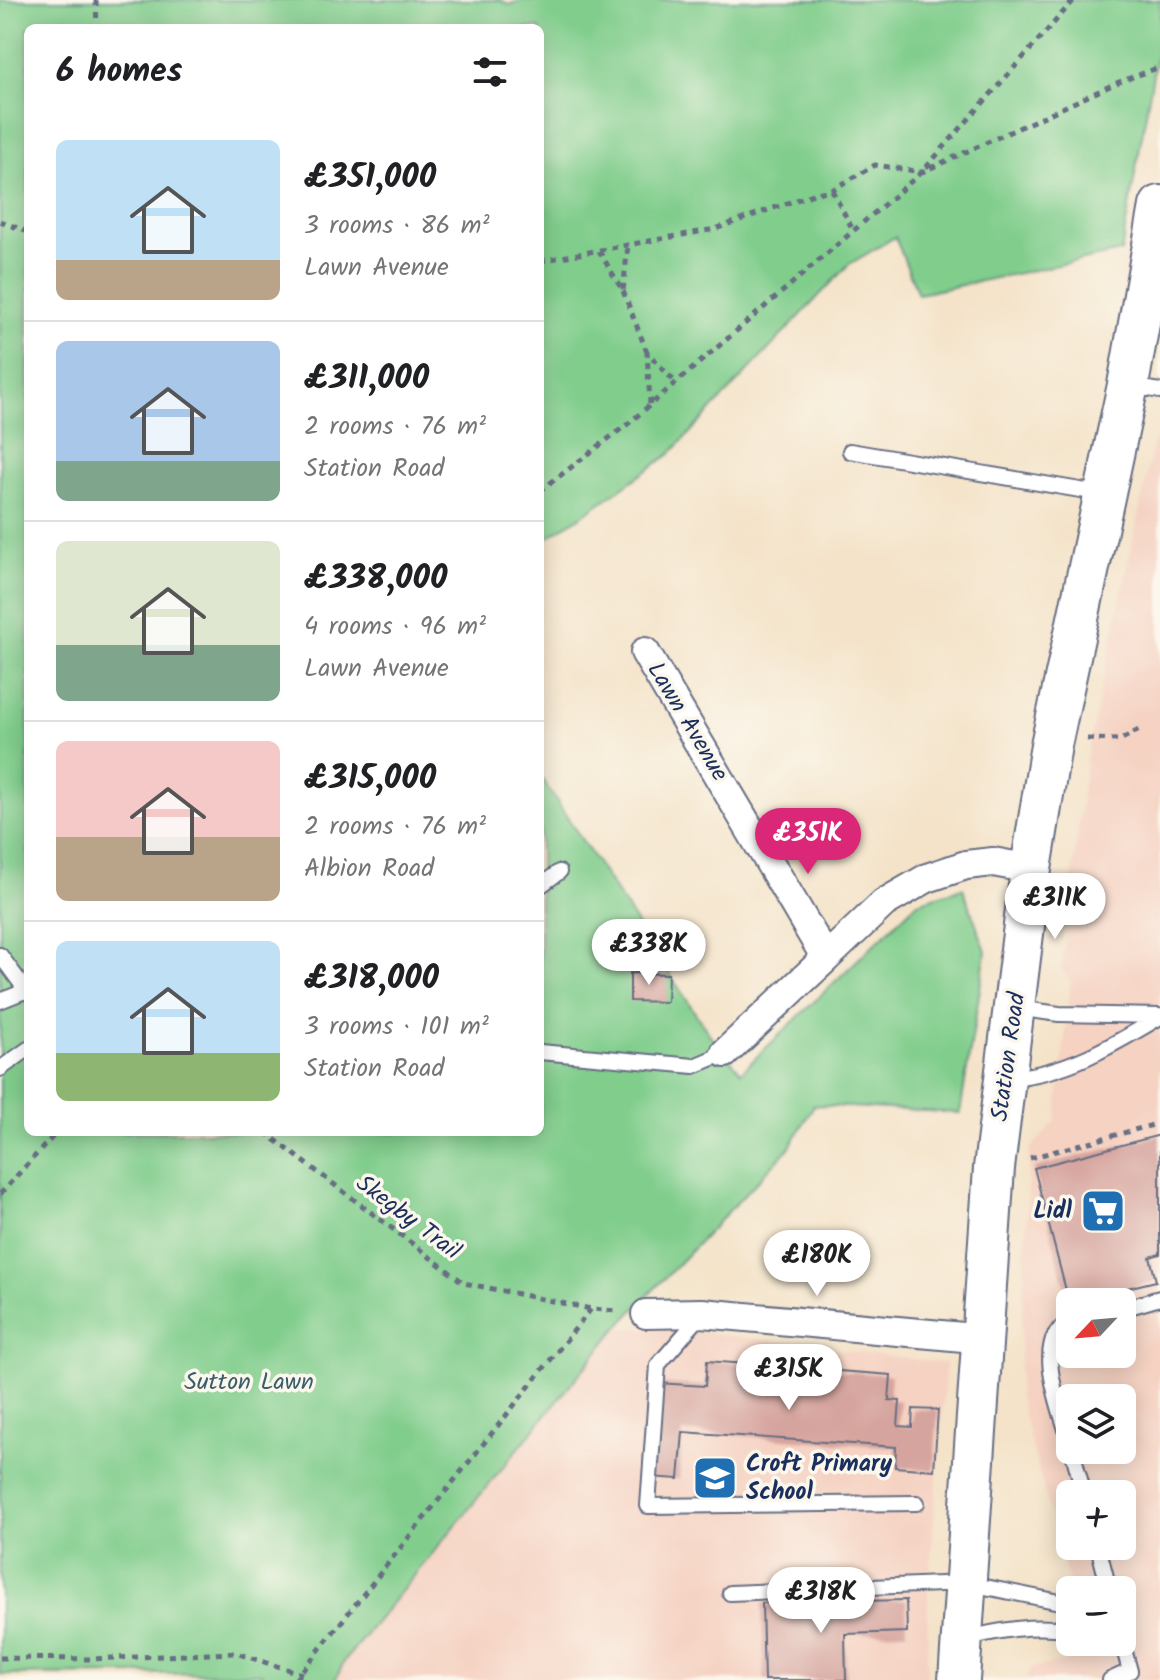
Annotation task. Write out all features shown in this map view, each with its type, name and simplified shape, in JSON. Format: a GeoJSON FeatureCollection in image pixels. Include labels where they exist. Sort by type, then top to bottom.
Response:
{"type":"FeatureCollection","features":[{"type":"Feature","properties":{"kind":"street","name":"Station Road"},"geometry":{"type":"LineString","coordinates":[[959,1680],[985,1339],[994,1168],[1031,869],[1051,745],[1104,494],[1144,388],[1160,206]]}},
{"type":"Feature","properties":{"kind":"street","name":"Lawn Avenue"},"geometry":{"type":"LineString","coordinates":[[645,652],[826,958]]}},
{"type":"Feature","properties":{"kind":"street"},"geometry":{"type":"LineString","coordinates":[[725,1053],[884,903],[927,878],[966,865],[993,862],[1031,869]]}},
{"type":"Feature","properties":{"kind":"street"},"geometry":{"type":"LineString","coordinates":[[646,1314],[702,1313],[985,1339]]}},
{"type":"Feature","properties":{"kind":"lane"},"geometry":{"type":"LineString","coordinates":[[850,451],[1104,494]]}},
{"type":"Feature","properties":{"kind":"lane"},"geometry":{"type":"LineString","coordinates":[[544,883],[559,872]]}},
{"type":"Feature","properties":{"kind":"lane"},"geometry":{"type":"LineString","coordinates":[[0,955],[24,989]]}},
{"type":"Feature","properties":{"kind":"lane"},"geometry":{"type":"LineString","coordinates":[[0,1001],[24,993]]}},
{"type":"Feature","properties":{"kind":"lane"},"geometry":{"type":"LineString","coordinates":[[1016,1008],[1059,1014],[1160,1016]]}},
{"type":"Feature","properties":{"kind":"lane"},"geometry":{"type":"LineString","coordinates":[[1005,1078],[1036,1077],[1073,1064],[1117,1043],[1160,1016]]}},
{"type":"Feature","properties":{"kind":"lane"},"geometry":{"type":"LineString","coordinates":[[0,1069],[24,1052]]}},
{"type":"Feature","properties":{"kind":"lane"},"geometry":{"type":"LineString","coordinates":[[544,1052],[694,1066],[725,1053]]}},
{"type":"Feature","properties":{"kind":"lane"},"geometry":{"type":"LineString","coordinates":[[1136,1305],[1160,1298]]}},
{"type":"Feature","properties":{"kind":"lane"},"geometry":{"type":"LineString","coordinates":[[702,1313],[658,1365],[648,1506],[917,1503]]}},
{"type":"Feature","properties":{"kind":"lane"},"geometry":{"type":"LineString","coordinates":[[1056,1336],[1049,1345],[1050,1371],[1056,1393]]}},
{"type":"Feature","properties":{"kind":"lane"},"geometry":{"type":"LineString","coordinates":[[730,1593],[965,1583],[1056,1601]]}},
{"type":"Feature","properties":{"kind":"lane"},"geometry":{"type":"LineString","coordinates":[[962,1639],[999,1631],[1056,1628]]}},
{"type":"Feature","properties":{"kind":"lane"},"geometry":{"type":"LineString","coordinates":[[1110,1680],[1130,1671],[1126,1656]]}},
{"type":"Feature","properties":{"kind":"path"},"geometry":{"type":"LineString","coordinates":[[96,0],[97,24]]}},
{"type":"Feature","properties":{"kind":"path"},"geometry":{"type":"LineString","coordinates":[[544,488],[650,405],[922,172],[1074,0]]}},
{"type":"Feature","properties":{"kind":"path"},"geometry":{"type":"LineString","coordinates":[[544,260],[715,229],[832,190],[875,165],[922,172],[1119,82],[1160,67]]}},
{"type":"Feature","properties":{"kind":"path"},"geometry":{"type":"LineString","coordinates":[[832,190],[854,232]]}},
{"type":"Feature","properties":{"kind":"path"},"geometry":{"type":"LineString","coordinates":[[0,221],[24,230]]}},
{"type":"Feature","properties":{"kind":"path"},"geometry":{"type":"LineString","coordinates":[[623,291],[628,245]]}},
{"type":"Feature","properties":{"kind":"path"},"geometry":{"type":"LineString","coordinates":[[599,251],[623,291],[647,352],[650,405]]}},
{"type":"Feature","properties":{"kind":"path"},"geometry":{"type":"LineString","coordinates":[[647,352],[676,383]]}},
{"type":"Feature","properties":{"kind":"path"},"geometry":{"type":"LineString","coordinates":[[1051,745],[1091,739],[1120,740],[1139,730]]}},
{"type":"Feature","properties":{"kind":"path"},"geometry":{"type":"LineString","coordinates":[[994,1168],[1160,1123]]}},
{"type":"Feature","properties":{"kind":"path"},"geometry":{"type":"LineString","coordinates":[[0,1194],[53,1136]]}},
{"type":"Feature","properties":{"kind":"path","name":"Skegby Trail"},"geometry":{"type":"LineString","coordinates":[[270,1136],[464,1283],[591,1309],[302,1674]]}},
{"type":"Feature","properties":{"kind":"path"},"geometry":{"type":"LineString","coordinates":[[0,1658],[91,1659],[236,1653],[302,1674]]}},
{"type":"Feature","properties":{"kind":"path"},"geometry":{"type":"LineString","coordinates":[[295,1680],[302,1674]]}},
{"type":"Feature","properties":{"kind":"shaded area"},"geometry":{"type":"Polygon","coordinates":[[[1160,426],[1160,1680],[1025,1680],[1031,1668],[1068,1660],[1068,1656],[1136,1656],[1136,1576],[1067,1576],[1063,1560],[1136,1560],[1136,1480],[1056,1480],[1056,1535],[1018,1394],[1030,1149],[1056,1121],[1071,980],[1061,970],[1086,760],[1160,426]]]}},
{"type":"Feature","properties":{"kind":"shaded area","name":"Croft Primary School"},"geometry":{"type":"Polygon","coordinates":[[[617,1328],[676,1329],[946,1363],[928,1594],[927,1680],[335,1680],[345,1660],[617,1328]]]}},
{"type":"Feature","properties":{"kind":"green space","name":"Sutton Lawn"},"geometry":{"type":"Polygon","coordinates":[[[0,0],[500,0],[508,5],[523,0],[1160,0],[1160,36],[1121,252],[918,294],[895,237],[848,265],[670,454],[544,539],[544,24],[24,24],[24,1136],[544,1136],[544,782],[709,1034],[741,1072],[918,902],[963,888],[986,951],[960,1113],[814,1105],[790,1147],[617,1328],[345,1660],[335,1680],[259,1680],[262,1673],[0,1675],[0,0]]]}},
{"type":"Feature","properties":{"kind":"building"},"geometry":{"type":"Polygon","coordinates":[[[630,973],[668,974],[667,1002],[630,1001],[630,973]]]}},
{"type":"Feature","properties":{"kind":"building","name":"Lidl"},"geometry":{"type":"Polygon","coordinates":[[[1160,1135],[1160,1254],[1150,1257],[1156,1281],[1127,1288],[1065,1288],[1034,1168],[1160,1135]]]}},
{"type":"Feature","properties":{"kind":"building"},"geometry":{"type":"Polygon","coordinates":[[[707,1361],[891,1375],[889,1400],[900,1401],[898,1426],[912,1427],[913,1409],[938,1410],[934,1470],[895,1467],[896,1447],[683,1432],[679,1479],[650,1477],[657,1383],[705,1386],[707,1361]]]}},
{"type":"Feature","properties":{"kind":"building"},"geometry":{"type":"Polygon","coordinates":[[[906,1600],[907,1632],[845,1634],[846,1680],[764,1680],[762,1603],[906,1600]]]}},
{"type":"Feature","properties":{"kind":"place","name":"Lidl"},"geometry":{"type":"Point","coordinates":[1103,1211]}},
{"type":"Feature","properties":{"kind":"place","name":"Croft Primary School"},"geometry":{"type":"Point","coordinates":[715,1478]}}]}
